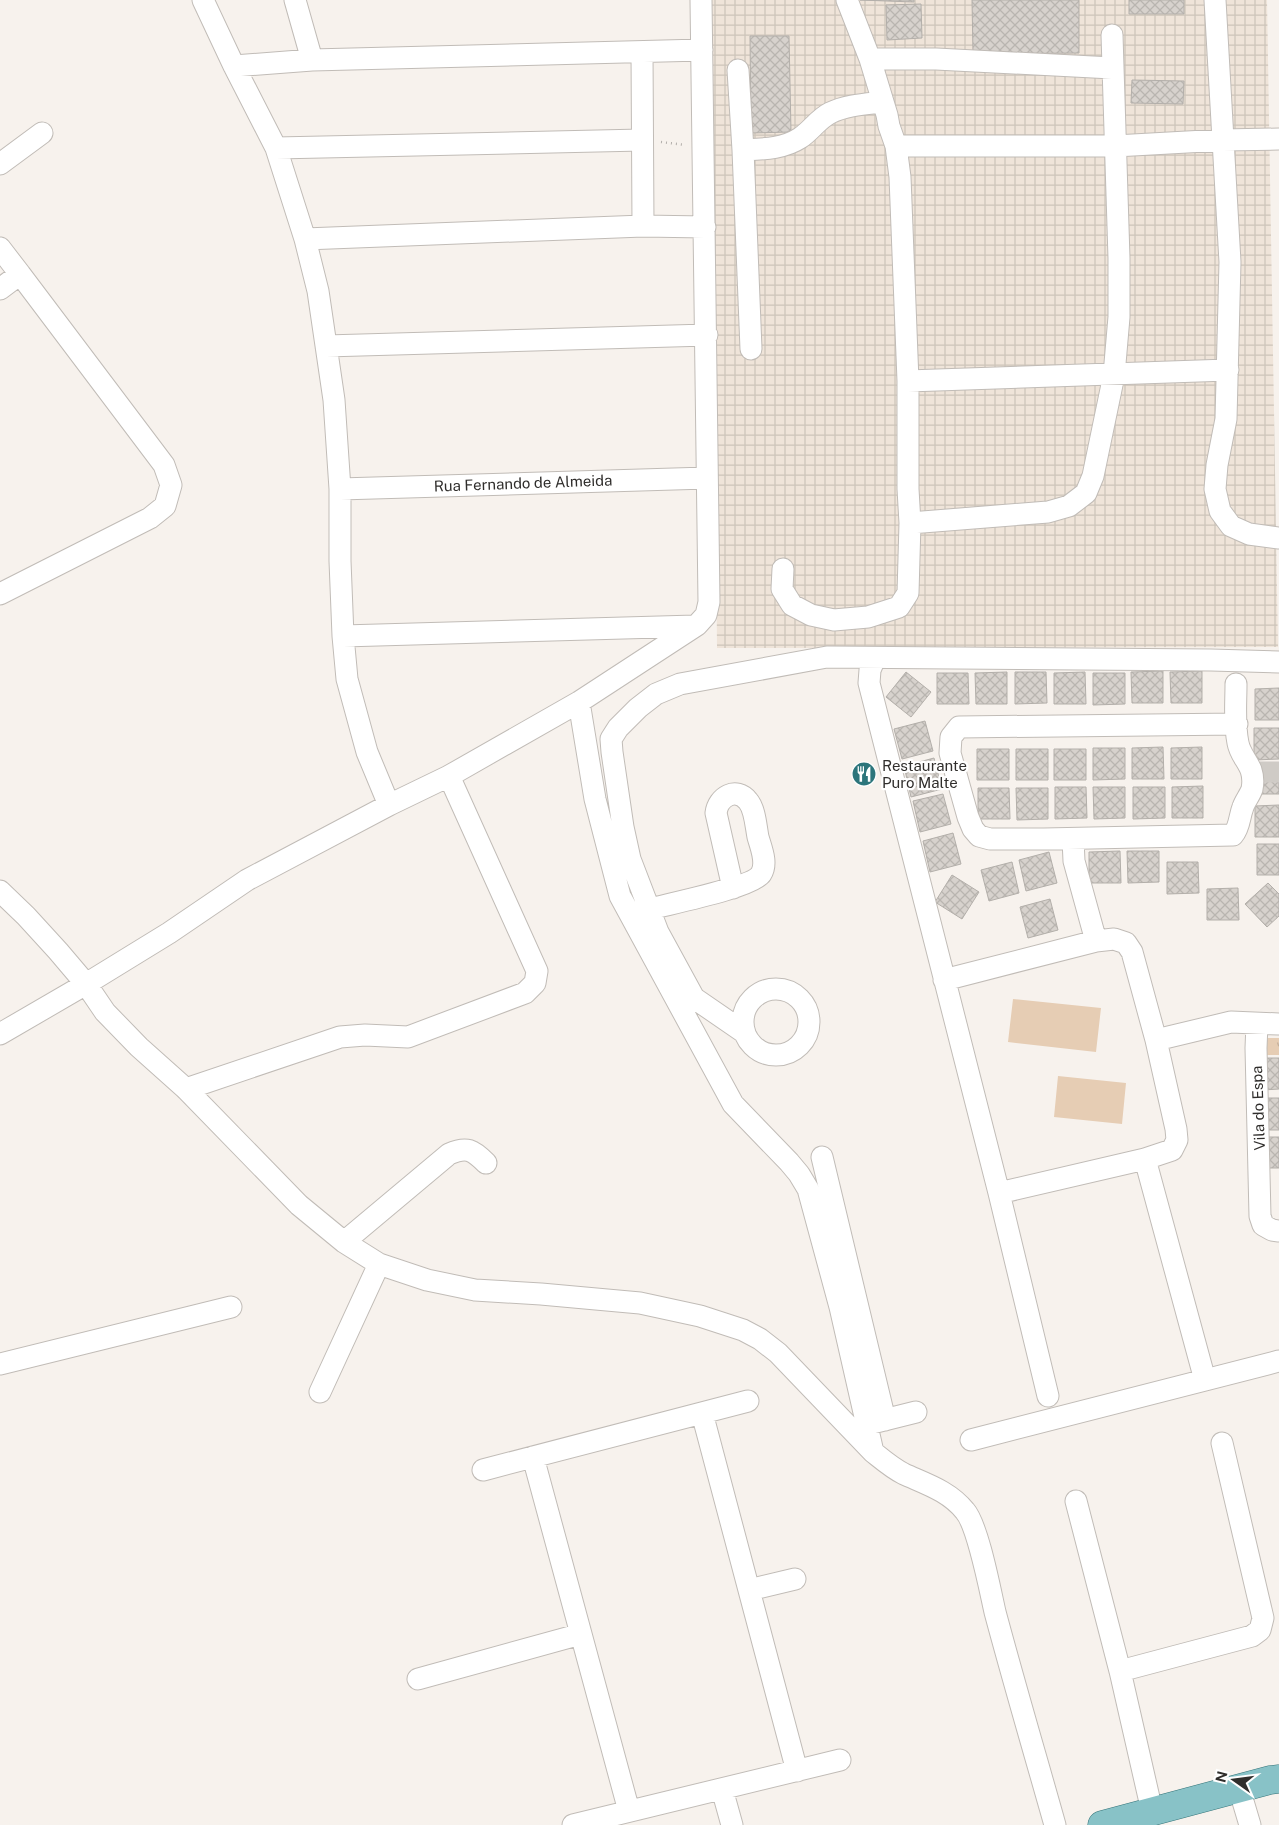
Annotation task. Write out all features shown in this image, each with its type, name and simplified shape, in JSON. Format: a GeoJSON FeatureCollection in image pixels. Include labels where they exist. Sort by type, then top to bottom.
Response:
{"type":"FeatureCollection","features":[{"type":"Feature","properties":{"kind":"main road"},"geometry":{"type":"LineString","coordinates":[[1102,1825],[1264,1781]]}},
{"type":"Feature","properties":{"kind":"street"},"geometry":{"type":"LineString","coordinates":[[203,0],[276,148],[305,239],[318,291],[334,400],[340,489],[343,636],[347,679],[367,752],[389,805]]}},
{"type":"Feature","properties":{"kind":"street"},"geometry":{"type":"LineString","coordinates":[[295,0],[312,60]]}},
{"type":"Feature","properties":{"kind":"street"},"geometry":{"type":"LineString","coordinates":[[0,1034],[169,933],[247,880],[448,776],[579,702],[697,625],[706,615],[709,602],[706,478],[707,335],[702,0]]}},
{"type":"Feature","properties":{"kind":"street"},"geometry":{"type":"LineString","coordinates":[[783,569],[782,589],[792,605],[810,616],[834,620],[868,617],[899,607],[908,593],[910,523],[908,489],[908,381],[901,191],[896,146],[870,59],[847,0]]}},
{"type":"Feature","properties":{"kind":"street"},"geometry":{"type":"LineString","coordinates":[[1215,0],[1230,262],[1226,418],[1217,465],[1215,489],[1220,511],[1231,526],[1249,534],[1279,538]]}},
{"type":"Feature","properties":{"kind":"street"},"geometry":{"type":"LineString","coordinates":[[910,523],[1048,512],[1069,506],[1086,492],[1093,476],[1114,374],[1119,307],[1112,35]]}},
{"type":"Feature","properties":{"kind":"street"},"geometry":{"type":"LineString","coordinates":[[234,66],[312,60],[702,50]]}},
{"type":"Feature","properties":{"kind":"street"},"geometry":{"type":"LineString","coordinates":[[642,52],[642,226]]}},
{"type":"Feature","properties":{"kind":"street"},"geometry":{"type":"LineString","coordinates":[[870,59],[936,59],[1112,68]]}},
{"type":"Feature","properties":{"kind":"street"},"geometry":{"type":"LineString","coordinates":[[738,70],[752,349]]}},
{"type":"Feature","properties":{"kind":"street"},"geometry":{"type":"LineString","coordinates":[[743,150],[785,146],[801,138],[813,125],[829,114],[848,107],[883,102]]}},
{"type":"Feature","properties":{"kind":"street"},"geometry":{"type":"LineString","coordinates":[[0,164],[42,133]]}},
{"type":"Feature","properties":{"kind":"street"},"geometry":{"type":"LineString","coordinates":[[896,146],[1115,146],[1279,139]]}},
{"type":"Feature","properties":{"kind":"street"},"geometry":{"type":"LineString","coordinates":[[276,148],[642,140]]}},
{"type":"Feature","properties":{"kind":"street"},"geometry":{"type":"LineString","coordinates":[[305,239],[642,226],[706,227]]}},
{"type":"Feature","properties":{"kind":"street"},"geometry":{"type":"LineString","coordinates":[[0,248],[164,465],[171,485],[165,506],[150,518],[0,594]]}},
{"type":"Feature","properties":{"kind":"street"},"geometry":{"type":"LineString","coordinates":[[0,289],[20,274]]}},
{"type":"Feature","properties":{"kind":"street"},"geometry":{"type":"LineString","coordinates":[[326,346],[707,335]]}},
{"type":"Feature","properties":{"kind":"street"},"geometry":{"type":"LineString","coordinates":[[908,381],[1228,370]]}},
{"type":"Feature","properties":{"kind":"street","name":"Rua Fernando de Almeida"},"geometry":{"type":"LineString","coordinates":[[340,489],[706,478]]}},
{"type":"Feature","properties":{"kind":"street"},"geometry":{"type":"LineString","coordinates":[[343,636],[697,625]]}},
{"type":"Feature","properties":{"kind":"street"},"geometry":{"type":"LineString","coordinates":[[638,628],[644,660]]}},
{"type":"Feature","properties":{"kind":"street"},"geometry":{"type":"LineString","coordinates":[[745,1033],[694,998],[658,932],[630,859],[623,827],[611,739],[618,728],[638,708],[656,694],[680,684],[827,657],[1279,662]]}},
{"type":"Feature","properties":{"kind":"street"},"geometry":{"type":"LineString","coordinates":[[875,658],[870,670],[869,683],[999,1193],[1048,1396]]}},
{"type":"Feature","properties":{"kind":"street"},"geometry":{"type":"LineString","coordinates":[[1236,684],[1237,724],[1237,741],[1240,752],[1256,779],[1243,808],[1238,830],[1233,835],[1073,839],[990,839],[979,836],[973,829],[968,817],[950,753],[951,737],[959,727],[1237,724]]}},
{"type":"Feature","properties":{"kind":"street"},"geometry":{"type":"LineString","coordinates":[[579,702],[595,799],[620,896],[734,1104],[789,1162],[808,1189],[840,1307],[876,1422]]}},
{"type":"Feature","properties":{"kind":"street"},"geometry":{"type":"LineString","coordinates":[[186,1089],[340,1037],[365,1035],[408,1037],[526,993],[535,983],[537,971],[448,776]]}},
{"type":"Feature","properties":{"kind":"street"},"geometry":{"type":"LineString","coordinates":[[1073,839],[1074,861],[1096,941]]}},
{"type":"Feature","properties":{"kind":"street"},"geometry":{"type":"LineString","coordinates":[[650,909],[733,888]]}},
{"type":"Feature","properties":{"kind":"street"},"geometry":{"type":"LineString","coordinates":[[0,891],[26,916],[86,984],[105,1012],[139,1047],[186,1089],[299,1204],[344,1242],[379,1264],[427,1280],[475,1290],[640,1303],[700,1316],[743,1330],[760,1339],[778,1353],[886,1464],[904,1474],[934,1486],[950,1496],[966,1512],[976,1535],[1055,1825]]}},
{"type":"Feature","properties":{"kind":"street"},"geometry":{"type":"LineString","coordinates":[[944,980],[1096,941],[1114,940],[1126,942],[1132,952],[1156,1040],[1176,1129],[1177,1140],[1172,1150],[1145,1159],[999,1193]]}},
{"type":"Feature","properties":{"kind":"street"},"geometry":{"type":"LineString","coordinates":[[1156,1040],[1231,1022],[1279,1024]]}},
{"type":"Feature","properties":{"kind":"street","name":"Vila do Espa"},"geometry":{"type":"LineString","coordinates":[[1257,1024],[1256,1048],[1269,1193],[1260,1216],[1263,1225],[1272,1230],[1279,1231]]}},
{"type":"Feature","properties":{"kind":"street"},"geometry":{"type":"LineString","coordinates":[[344,1242],[450,1154],[460,1149],[466,1150],[478,1155],[486,1163]]}},
{"type":"Feature","properties":{"kind":"street"},"geometry":{"type":"LineString","coordinates":[[822,1157],[876,1422],[873,1452]]}},
{"type":"Feature","properties":{"kind":"street"},"geometry":{"type":"LineString","coordinates":[[1145,1159],[1205,1380]]}},
{"type":"Feature","properties":{"kind":"street"},"geometry":{"type":"LineString","coordinates":[[320,1392],[379,1264]]}},
{"type":"Feature","properties":{"kind":"street"},"geometry":{"type":"LineString","coordinates":[[0,1364],[231,1307]]}},
{"type":"Feature","properties":{"kind":"street"},"geometry":{"type":"LineString","coordinates":[[971,1440],[1279,1361]]}},
{"type":"Feature","properties":{"kind":"street"},"geometry":{"type":"LineString","coordinates":[[483,1470],[748,1401]]}},
{"type":"Feature","properties":{"kind":"street"},"geometry":{"type":"LineString","coordinates":[[876,1422],[916,1412]]}},
{"type":"Feature","properties":{"kind":"street"},"geometry":{"type":"LineString","coordinates":[[702,1413],[797,1771]]}},
{"type":"Feature","properties":{"kind":"street"},"geometry":{"type":"LineString","coordinates":[[1120,1672],[1252,1636],[1260,1630],[1263,1618],[1222,1442]]}},
{"type":"Feature","properties":{"kind":"street"},"geometry":{"type":"LineString","coordinates":[[533,1457],[629,1811]]}},
{"type":"Feature","properties":{"kind":"street"},"geometry":{"type":"LineString","coordinates":[[1076,1501],[1120,1672],[1152,1811]]}},
{"type":"Feature","properties":{"kind":"street"},"geometry":{"type":"LineString","coordinates":[[749,1590],[795,1578]]}},
{"type":"Feature","properties":{"kind":"street"},"geometry":{"type":"LineString","coordinates":[[418,1679],[581,1634]]}},
{"type":"Feature","properties":{"kind":"street"},"geometry":{"type":"LineString","coordinates":[[573,1825],[840,1760]]}},
{"type":"Feature","properties":{"kind":"street"},"geometry":{"type":"LineString","coordinates":[[1250,1825],[1264,1781]]}},
{"type":"Feature","properties":{"kind":"street"},"geometry":{"type":"LineString","coordinates":[[722,1789],[732,1825]]}},
{"type":"Feature","properties":{"kind":"path"},"geometry":{"type":"LineString","coordinates":[[642,140],[704,147]]}},
{"type":"Feature","properties":{"kind":"shaded area"},"geometry":{"type":"Polygon","coordinates":[[[712,0],[1267,0],[1278,647],[717,648],[712,0]]]}},
{"type":"Feature","properties":{"kind":"green space"},"geometry":{"type":"Polygon","coordinates":[[[1013,999],[1101,1008],[1096,1052],[1008,1042],[1013,999]]]}},
{"type":"Feature","properties":{"kind":"green space"},"geometry":{"type":"Polygon","coordinates":[[[1267,1038],[1279,1038],[1279,1055],[1261,1055],[1267,1038]]]}},
{"type":"Feature","properties":{"kind":"green space"},"geometry":{"type":"Polygon","coordinates":[[[1058,1076],[1126,1083],[1122,1124],[1054,1117],[1058,1076]]]}},
{"type":"Feature","properties":{"kind":"building"},"geometry":{"type":"Polygon","coordinates":[[[860,0],[914,0],[914,2],[860,0]]]}},
{"type":"Feature","properties":{"kind":"building"},"geometry":{"type":"Polygon","coordinates":[[[972,0],[1079,0],[1079,53],[973,54],[972,0]]]}},
{"type":"Feature","properties":{"kind":"building"},"geometry":{"type":"Polygon","coordinates":[[[1129,0],[1184,0],[1184,14],[1129,14],[1129,0]]]}},
{"type":"Feature","properties":{"kind":"building"},"geometry":{"type":"Polygon","coordinates":[[[921,4],[922,38],[887,40],[886,5],[921,4]]]}},
{"type":"Feature","properties":{"kind":"building"},"geometry":{"type":"Polygon","coordinates":[[[750,36],[789,36],[791,132],[751,133],[750,36]]]}},
{"type":"Feature","properties":{"kind":"building"},"geometry":{"type":"Polygon","coordinates":[[[1132,80],[1184,81],[1183,104],[1131,103],[1132,80]]]}},
{"type":"Feature","properties":{"kind":"building"},"geometry":{"type":"Polygon","coordinates":[[[1163,671],[1163,703],[1132,703],[1131,672],[1163,671]]]}},
{"type":"Feature","properties":{"kind":"building"},"geometry":{"type":"Polygon","coordinates":[[[1202,671],[1202,703],[1171,703],[1170,672],[1202,671]]]}},
{"type":"Feature","properties":{"kind":"building"},"geometry":{"type":"Polygon","coordinates":[[[906,672],[931,692],[911,717],[886,697],[906,672]]]}},
{"type":"Feature","properties":{"kind":"building"},"geometry":{"type":"Polygon","coordinates":[[[1007,672],[1007,704],[976,704],[975,673],[1007,672]]]}},
{"type":"Feature","properties":{"kind":"building"},"geometry":{"type":"Polygon","coordinates":[[[1015,672],[1046,672],[1047,703],[1015,704],[1015,672]]]}},
{"type":"Feature","properties":{"kind":"building"},"geometry":{"type":"Polygon","coordinates":[[[1085,672],[1086,704],[1054,704],[1054,673],[1085,672]]]}},
{"type":"Feature","properties":{"kind":"building"},"geometry":{"type":"Polygon","coordinates":[[[937,673],[968,673],[969,704],[937,704],[937,673]]]}},
{"type":"Feature","properties":{"kind":"building"},"geometry":{"type":"Polygon","coordinates":[[[1093,673],[1125,673],[1125,704],[1093,705],[1093,673]]]}},
{"type":"Feature","properties":{"kind":"building"},"geometry":{"type":"Polygon","coordinates":[[[1279,688],[1279,720],[1255,720],[1255,689],[1279,688]]]}},
{"type":"Feature","properties":{"kind":"building"},"geometry":{"type":"Polygon","coordinates":[[[925,721],[933,751],[902,759],[894,729],[925,721]]]}},
{"type":"Feature","properties":{"kind":"building"},"geometry":{"type":"Polygon","coordinates":[[[1254,728],[1279,728],[1279,759],[1254,760],[1254,728]]]}},
{"type":"Feature","properties":{"kind":"building"},"geometry":{"type":"Polygon","coordinates":[[[1163,747],[1164,779],[1132,779],[1132,748],[1163,747]]]}},
{"type":"Feature","properties":{"kind":"building"},"geometry":{"type":"Polygon","coordinates":[[[1202,747],[1202,779],[1171,779],[1171,748],[1202,747]]]}},
{"type":"Feature","properties":{"kind":"building"},"geometry":{"type":"Polygon","coordinates":[[[1093,748],[1125,748],[1125,779],[1093,780],[1093,748]]]}},
{"type":"Feature","properties":{"kind":"building"},"geometry":{"type":"Polygon","coordinates":[[[977,749],[1009,749],[1009,780],[977,780],[977,749]]]}},
{"type":"Feature","properties":{"kind":"building"},"geometry":{"type":"Polygon","coordinates":[[[1016,749],[1048,749],[1048,780],[1016,780],[1016,749]]]}},
{"type":"Feature","properties":{"kind":"building"},"geometry":{"type":"Polygon","coordinates":[[[1054,749],[1086,749],[1086,780],[1054,780],[1054,749]]]}},
{"type":"Feature","properties":{"kind":"building"},"geometry":{"type":"Polygon","coordinates":[[[934,758],[942,789],[911,797],[904,766],[934,758]]]}},
{"type":"Feature","properties":{"kind":"building"},"geometry":{"type":"Polygon","coordinates":[[[1260,767],[1279,767],[1279,794],[1260,794],[1260,767]]]}},
{"type":"Feature","properties":{"kind":"building"},"geometry":{"type":"Polygon","coordinates":[[[1203,786],[1203,818],[1172,818],[1172,787],[1203,786]]]}},
{"type":"Feature","properties":{"kind":"building"},"geometry":{"type":"Polygon","coordinates":[[[1055,787],[1086,787],[1087,818],[1055,819],[1055,787]]]}},
{"type":"Feature","properties":{"kind":"building"},"geometry":{"type":"Polygon","coordinates":[[[1093,787],[1125,787],[1125,818],[1094,819],[1093,787]]]}},
{"type":"Feature","properties":{"kind":"building"},"geometry":{"type":"Polygon","coordinates":[[[1133,787],[1165,787],[1165,818],[1133,819],[1133,787]]]}},
{"type":"Feature","properties":{"kind":"building"},"geometry":{"type":"Polygon","coordinates":[[[978,788],[1009,788],[1010,819],[978,819],[978,788]]]}},
{"type":"Feature","properties":{"kind":"building"},"geometry":{"type":"Polygon","coordinates":[[[1016,788],[1048,788],[1048,819],[1017,820],[1016,788]]]}},
{"type":"Feature","properties":{"kind":"building"},"geometry":{"type":"Polygon","coordinates":[[[943,794],[951,824],[920,832],[913,801],[943,794]]]}},
{"type":"Feature","properties":{"kind":"building"},"geometry":{"type":"Polygon","coordinates":[[[1279,805],[1279,837],[1255,837],[1255,806],[1279,805]]]}},
{"type":"Feature","properties":{"kind":"building"},"geometry":{"type":"Polygon","coordinates":[[[953,833],[961,864],[930,872],[923,841],[953,833]]]}},
{"type":"Feature","properties":{"kind":"building"},"geometry":{"type":"Polygon","coordinates":[[[1257,844],[1279,844],[1279,875],[1257,875],[1257,844]]]}},
{"type":"Feature","properties":{"kind":"building"},"geometry":{"type":"Polygon","coordinates":[[[1120,851],[1121,883],[1089,883],[1089,852],[1120,851]]]}},
{"type":"Feature","properties":{"kind":"building"},"geometry":{"type":"Polygon","coordinates":[[[1127,851],[1159,851],[1159,882],[1128,883],[1127,851]]]}},
{"type":"Feature","properties":{"kind":"building"},"geometry":{"type":"Polygon","coordinates":[[[1049,852],[1057,883],[1026,891],[1019,860],[1049,852]]]}},
{"type":"Feature","properties":{"kind":"building"},"geometry":{"type":"Polygon","coordinates":[[[1012,862],[1019,893],[989,901],[981,870],[1012,862]]]}},
{"type":"Feature","properties":{"kind":"building"},"geometry":{"type":"Polygon","coordinates":[[[1167,862],[1198,862],[1199,893],[1167,894],[1167,862]]]}},
{"type":"Feature","properties":{"kind":"building"},"geometry":{"type":"Polygon","coordinates":[[[952,875],[979,892],[962,919],[935,902],[952,875]]]}},
{"type":"Feature","properties":{"kind":"building"},"geometry":{"type":"Polygon","coordinates":[[[1268,883],[1279,894],[1279,916],[1267,927],[1245,904],[1268,883]]]}},
{"type":"Feature","properties":{"kind":"building"},"geometry":{"type":"Polygon","coordinates":[[[1238,888],[1239,920],[1207,920],[1207,889],[1238,888]]]}},
{"type":"Feature","properties":{"kind":"building"},"geometry":{"type":"Polygon","coordinates":[[[1050,899],[1058,930],[1028,938],[1020,907],[1050,899]]]}},
{"type":"Feature","properties":{"kind":"building"},"geometry":{"type":"Polygon","coordinates":[[[1262,1058],[1279,1058],[1279,1089],[1263,1090],[1262,1058]]]}},
{"type":"Feature","properties":{"kind":"building"},"geometry":{"type":"Polygon","coordinates":[[[1264,1098],[1279,1098],[1279,1130],[1265,1130],[1264,1098]]]}},
{"type":"Feature","properties":{"kind":"building"},"geometry":{"type":"Polygon","coordinates":[[[1266,1137],[1279,1137],[1279,1168],[1266,1168],[1266,1137]]]}},
{"type":"Feature","properties":{"kind":"tunnel"},"geometry":{"type":"LineString","coordinates":[[1260,772],[1279,772]]}},
{"type":"Feature","properties":{"kind":"place","name":"Restaurante Puro Malte"},"geometry":{"type":"Point","coordinates":[864,774]}}]}
